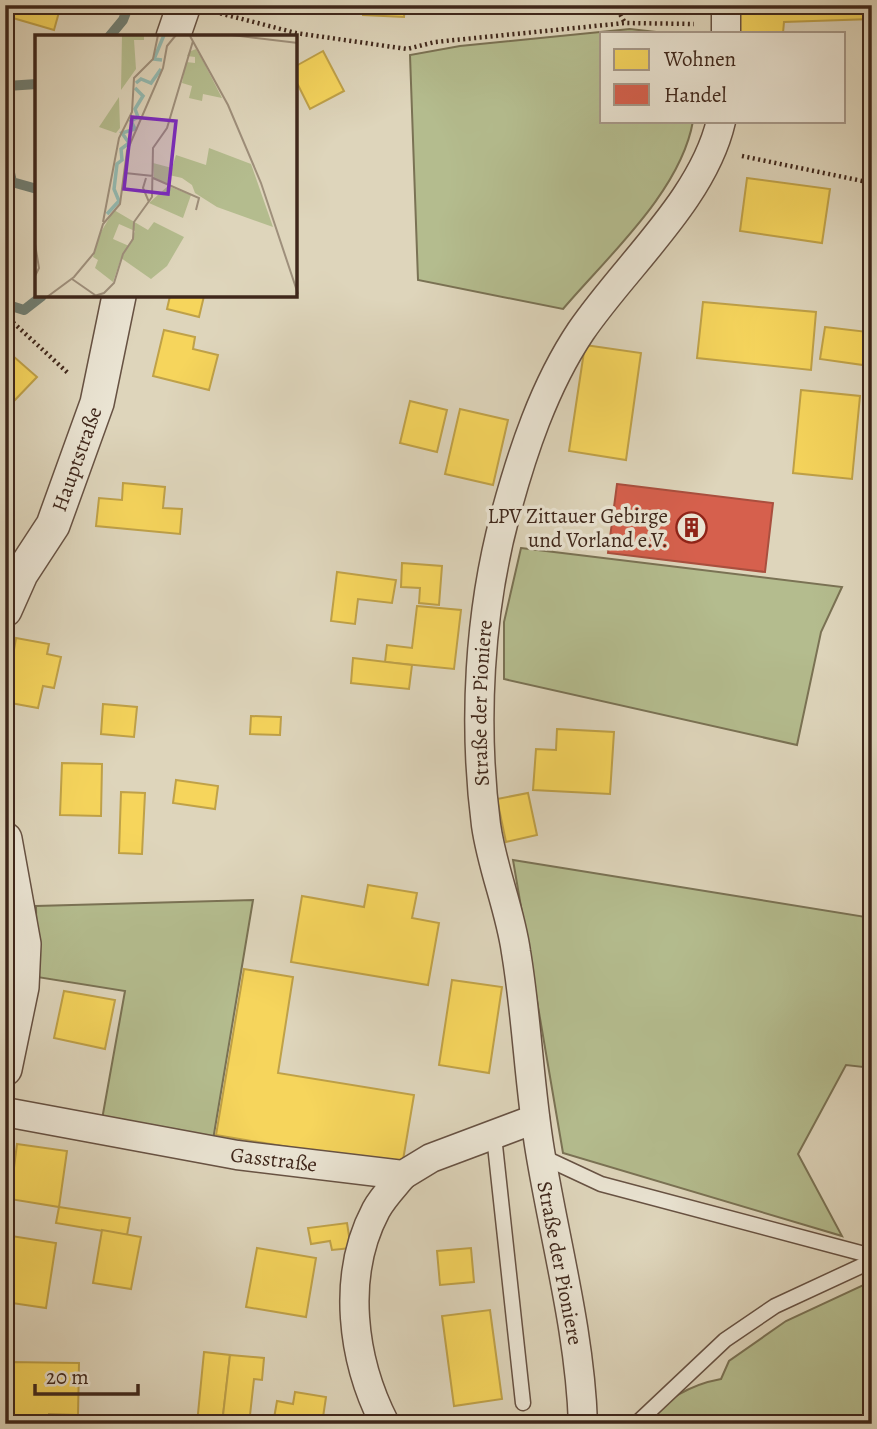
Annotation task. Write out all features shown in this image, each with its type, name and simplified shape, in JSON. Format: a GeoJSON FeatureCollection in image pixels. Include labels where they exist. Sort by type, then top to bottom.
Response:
{"type":"FeatureCollection","features":[{"type":"Feature","properties":{"kind":"street"},"geometry":{"type":"LineString","coordinates":[[174,35],[194,7]]}},
{"type":"Feature","properties":{"kind":"street","name":"Straße der Pioniere"},"geometry":{"type":"LineString","coordinates":[[583,1424],[582,1377],[534,1119],[516,951],[487,829],[481,771],[485,628],[504,517],[522,460],[558,370],[607,296],[701,176],[714,150],[721,122]]}},
{"type":"Feature","properties":{"kind":"street","name":"Hauptstraße"},"geometry":{"type":"LineString","coordinates":[[5,610],[21,574],[53,525],[97,402],[119,298]]}},
{"type":"Feature","properties":{"kind":"street"},"geometry":{"type":"LineString","coordinates":[[5,839],[24,944],[22,987],[5,1069]]}},
{"type":"Feature","properties":{"kind":"street","name":"Gasstraße"},"geometry":{"type":"LineString","coordinates":[[5,1112],[237,1155],[403,1175]]}},
{"type":"Feature","properties":{"kind":"street"},"geometry":{"type":"LineString","coordinates":[[385,1424],[362,1367],[356,1326],[356,1275],[363,1240],[377,1208],[403,1175],[431,1158],[534,1119]]}},
{"type":"Feature","properties":{"kind":"lane"},"geometry":{"type":"LineString","coordinates":[[494,1136],[523,1403]]}},
{"type":"Feature","properties":{"kind":"lane"},"geometry":{"type":"LineString","coordinates":[[541,1156],[601,1184],[872,1259]]}},
{"type":"Feature","properties":{"kind":"lane"},"geometry":{"type":"LineString","coordinates":[[636,1424],[725,1340],[775,1306],[872,1259]]}},
{"type":"Feature","properties":{"kind":"path"},"geometry":{"type":"LineString","coordinates":[[615,5],[625,23]]}},
{"type":"Feature","properties":{"kind":"path"},"geometry":{"type":"LineString","coordinates":[[194,7],[296,33],[408,49],[435,42],[625,23],[726,21]]}},
{"type":"Feature","properties":{"kind":"path"},"geometry":{"type":"LineString","coordinates":[[714,150],[872,183]]}},
{"type":"Feature","properties":{"kind":"path"},"geometry":{"type":"LineString","coordinates":[[5,315],[97,402]]}},
{"type":"Feature","properties":{"kind":"green space"},"geometry":{"type":"Polygon","coordinates":[[[630,29],[656,32],[600,32],[630,29]]]}},
{"type":"Feature","properties":{"kind":"green space"},"geometry":{"type":"Polygon","coordinates":[[[600,32],[600,122],[693,122],[686,147],[658,197],[621,245],[563,309],[418,280],[410,55],[460,46],[600,32]]]}},
{"type":"Feature","properties":{"kind":"green space"},"geometry":{"type":"Polygon","coordinates":[[[521,548],[842,587],[821,632],[797,745],[504,679],[504,622],[521,548]]]}},
{"type":"Feature","properties":{"kind":"green space"},"geometry":{"type":"Polygon","coordinates":[[[513,860],[872,918],[872,1068],[846,1065],[798,1154],[842,1236],[563,1153],[513,860]]]}},
{"type":"Feature","properties":{"kind":"green space"},"geometry":{"type":"Polygon","coordinates":[[[253,900],[212,1146],[101,1125],[125,991],[37,977],[36,906],[253,900]]]}},
{"type":"Feature","properties":{"kind":"green space"},"geometry":{"type":"Polygon","coordinates":[[[872,1281],[872,1424],[643,1424],[678,1395],[698,1385],[721,1379],[729,1361],[786,1321],[872,1281]]]}},
{"type":"Feature","properties":{"kind":"building: Wohnen"},"geometry":{"type":"Polygon","coordinates":[[[10,5],[61,5],[54,30],[6,16],[10,5]]]}},
{"type":"Feature","properties":{"kind":"building: Wohnen"},"geometry":{"type":"Polygon","coordinates":[[[363,5],[405,5],[404,17],[363,15],[363,5]]]}},
{"type":"Feature","properties":{"kind":"building: Wohnen"},"geometry":{"type":"Polygon","coordinates":[[[739,5],[872,5],[872,19],[784,22],[783,32],[738,32],[739,5]]]}},
{"type":"Feature","properties":{"kind":"building: Wohnen"},"geometry":{"type":"Polygon","coordinates":[[[866,30],[872,30],[872,148],[866,30]]]}},
{"type":"Feature","properties":{"kind":"building: Wohnen"},"geometry":{"type":"Polygon","coordinates":[[[323,51],[344,91],[310,109],[298,85],[298,65],[323,51]]]}},
{"type":"Feature","properties":{"kind":"building: Wohnen"},"geometry":{"type":"Polygon","coordinates":[[[747,178],[830,189],[822,243],[740,231],[747,178]]]}},
{"type":"Feature","properties":{"kind":"building: Wohnen"},"geometry":{"type":"Polygon","coordinates":[[[170,298],[204,298],[199,317],[167,309],[170,298]]]}},
{"type":"Feature","properties":{"kind":"building: Wohnen"},"geometry":{"type":"Polygon","coordinates":[[[703,302],[816,312],[811,370],[697,358],[703,302]]]}},
{"type":"Feature","properties":{"kind":"building: Wohnen"},"geometry":{"type":"Polygon","coordinates":[[[825,327],[868,332],[863,365],[820,359],[825,327]]]}},
{"type":"Feature","properties":{"kind":"building: Wohnen"},"geometry":{"type":"Polygon","coordinates":[[[164,330],[195,337],[193,349],[218,355],[209,390],[153,376],[164,330]]]}},
{"type":"Feature","properties":{"kind":"building: Wohnen"},"geometry":{"type":"Polygon","coordinates":[[[585,345],[641,353],[626,460],[569,451],[585,345]]]}},
{"type":"Feature","properties":{"kind":"building: Wohnen"},"geometry":{"type":"Polygon","coordinates":[[[5,349],[37,377],[13,402],[5,395],[5,349]]]}},
{"type":"Feature","properties":{"kind":"building: Wohnen"},"geometry":{"type":"Polygon","coordinates":[[[801,390],[860,396],[852,479],[793,473],[801,390]]]}},
{"type":"Feature","properties":{"kind":"building: Wohnen"},"geometry":{"type":"Polygon","coordinates":[[[410,401],[447,410],[437,452],[400,443],[410,401]]]}},
{"type":"Feature","properties":{"kind":"building: Wohnen"},"geometry":{"type":"Polygon","coordinates":[[[460,409],[508,420],[493,485],[445,474],[460,409]]]}},
{"type":"Feature","properties":{"kind":"building: Wohnen"},"geometry":{"type":"Polygon","coordinates":[[[123,483],[165,487],[163,508],[182,509],[180,534],[96,526],[99,498],[122,500],[123,483]]]}},
{"type":"Feature","properties":{"kind":"building: Wohnen"},"geometry":{"type":"Polygon","coordinates":[[[402,563],[442,566],[439,605],[419,603],[420,588],[401,587],[402,563]]]}},
{"type":"Feature","properties":{"kind":"building: Wohnen"},"geometry":{"type":"Polygon","coordinates":[[[337,572],[396,580],[392,603],[358,599],[355,624],[331,621],[337,572]]]}},
{"type":"Feature","properties":{"kind":"building: Wohnen"},"geometry":{"type":"Polygon","coordinates":[[[417,606],[461,610],[454,669],[385,662],[387,645],[412,648],[417,606]]]}},
{"type":"Feature","properties":{"kind":"building: Wohnen"},"geometry":{"type":"Polygon","coordinates":[[[16,638],[49,644],[47,654],[61,657],[54,688],[43,686],[38,708],[5,702],[16,638]]]}},
{"type":"Feature","properties":{"kind":"building: Wohnen"},"geometry":{"type":"Polygon","coordinates":[[[353,658],[412,665],[409,689],[351,683],[353,658]]]}},
{"type":"Feature","properties":{"kind":"building: Wohnen"},"geometry":{"type":"Polygon","coordinates":[[[103,704],[137,707],[134,737],[101,734],[103,704]]]}},
{"type":"Feature","properties":{"kind":"building: Wohnen"},"geometry":{"type":"Polygon","coordinates":[[[251,716],[281,717],[280,735],[250,734],[251,716]]]}},
{"type":"Feature","properties":{"kind":"building: Wohnen"},"geometry":{"type":"Polygon","coordinates":[[[557,729],[614,732],[610,794],[533,790],[536,749],[556,750],[557,729]]]}},
{"type":"Feature","properties":{"kind":"building: Wohnen"},"geometry":{"type":"Polygon","coordinates":[[[62,763],[102,764],[101,816],[60,815],[62,763]]]}},
{"type":"Feature","properties":{"kind":"building: Wohnen"},"geometry":{"type":"Polygon","coordinates":[[[176,780],[218,786],[215,809],[173,803],[176,780]]]}},
{"type":"Feature","properties":{"kind":"building: Wohnen"},"geometry":{"type":"Polygon","coordinates":[[[121,792],[145,793],[142,854],[119,853],[121,792]]]}},
{"type":"Feature","properties":{"kind":"building: Wohnen"},"geometry":{"type":"Polygon","coordinates":[[[528,793],[537,835],[506,842],[497,799],[528,793]]]}},
{"type":"Feature","properties":{"kind":"building: Wohnen"},"geometry":{"type":"Polygon","coordinates":[[[368,885],[417,893],[412,918],[439,923],[428,985],[291,962],[302,896],[364,907],[368,885]]]}},
{"type":"Feature","properties":{"kind":"building: Wohnen"},"geometry":{"type":"Polygon","coordinates":[[[244,969],[293,977],[278,1073],[414,1095],[402,1166],[216,1135],[244,969]]]}},
{"type":"Feature","properties":{"kind":"building: Wohnen"},"geometry":{"type":"Polygon","coordinates":[[[452,980],[502,987],[489,1073],[439,1065],[452,980]]]}},
{"type":"Feature","properties":{"kind":"building: Wohnen"},"geometry":{"type":"Polygon","coordinates":[[[64,991],[115,1000],[105,1049],[54,1038],[64,991]]]}},
{"type":"Feature","properties":{"kind":"building: Wohnen"},"geometry":{"type":"Polygon","coordinates":[[[17,1144],[67,1151],[59,1207],[10,1199],[17,1144]]]}},
{"type":"Feature","properties":{"kind":"building: Wohnen"},"geometry":{"type":"Polygon","coordinates":[[[59,1207],[130,1218],[127,1235],[56,1223],[59,1207]]]}},
{"type":"Feature","properties":{"kind":"building: Wohnen"},"geometry":{"type":"Polygon","coordinates":[[[347,1223],[351,1248],[332,1250],[330,1241],[311,1244],[308,1228],[347,1223]]]}},
{"type":"Feature","properties":{"kind":"building: Wohnen"},"geometry":{"type":"Polygon","coordinates":[[[102,1230],[141,1237],[131,1289],[93,1283],[102,1230]]]}},
{"type":"Feature","properties":{"kind":"building: Wohnen"},"geometry":{"type":"Polygon","coordinates":[[[5,1235],[56,1243],[46,1308],[5,1302],[5,1235]]]}},
{"type":"Feature","properties":{"kind":"building: Wohnen"},"geometry":{"type":"Polygon","coordinates":[[[257,1248],[316,1258],[306,1317],[246,1307],[257,1248]]]}},
{"type":"Feature","properties":{"kind":"building: Wohnen"},"geometry":{"type":"Polygon","coordinates":[[[471,1248],[474,1282],[440,1285],[437,1251],[471,1248]]]}},
{"type":"Feature","properties":{"kind":"building: Wohnen"},"geometry":{"type":"Polygon","coordinates":[[[490,1310],[502,1399],[454,1406],[442,1316],[490,1310]]]}},
{"type":"Feature","properties":{"kind":"building: Wohnen"},"geometry":{"type":"Polygon","coordinates":[[[204,1352],[230,1355],[222,1424],[197,1424],[204,1352]]]}},
{"type":"Feature","properties":{"kind":"building: Wohnen"},"geometry":{"type":"Polygon","coordinates":[[[230,1355],[264,1358],[262,1380],[254,1379],[249,1424],[222,1424],[230,1355]]]}},
{"type":"Feature","properties":{"kind":"building: Wohnen"},"geometry":{"type":"Polygon","coordinates":[[[9,1362],[79,1363],[78,1415],[49,1414],[49,1424],[8,1424],[9,1362]]]}},
{"type":"Feature","properties":{"kind":"building: Wohnen"},"geometry":{"type":"Polygon","coordinates":[[[295,1392],[326,1397],[322,1424],[273,1424],[277,1401],[293,1404],[295,1392]]]}},
{"type":"Feature","properties":{"kind":"building: Handel","name":"LPV Zittauer Gebirge und Vorland e.V."},"geometry":{"type":"Polygon","coordinates":[[[617,484],[773,503],[765,572],[608,553],[617,484]]]}},
{"type":"Feature","properties":{"kind":"waterway"},"geometry":{"type":"LineString","coordinates":[[111,35],[123,20],[129,5]]}},
{"type":"Feature","properties":{"kind":"waterway"},"geometry":{"type":"LineString","coordinates":[[5,122],[7,86],[35,84]]}},
{"type":"Feature","properties":{"kind":"waterway"},"geometry":{"type":"LineString","coordinates":[[5,150],[12,182],[35,188]]}},
{"type":"Feature","properties":{"kind":"waterway"},"geometry":{"type":"LineString","coordinates":[[5,304],[24,310],[39,298]]}},
{"type":"Feature","properties":{"kind":"place","name":"LPV Zittauer Gebirge und Vorland e.V."},"geometry":{"type":"Point","coordinates":[691,528]}}]}
